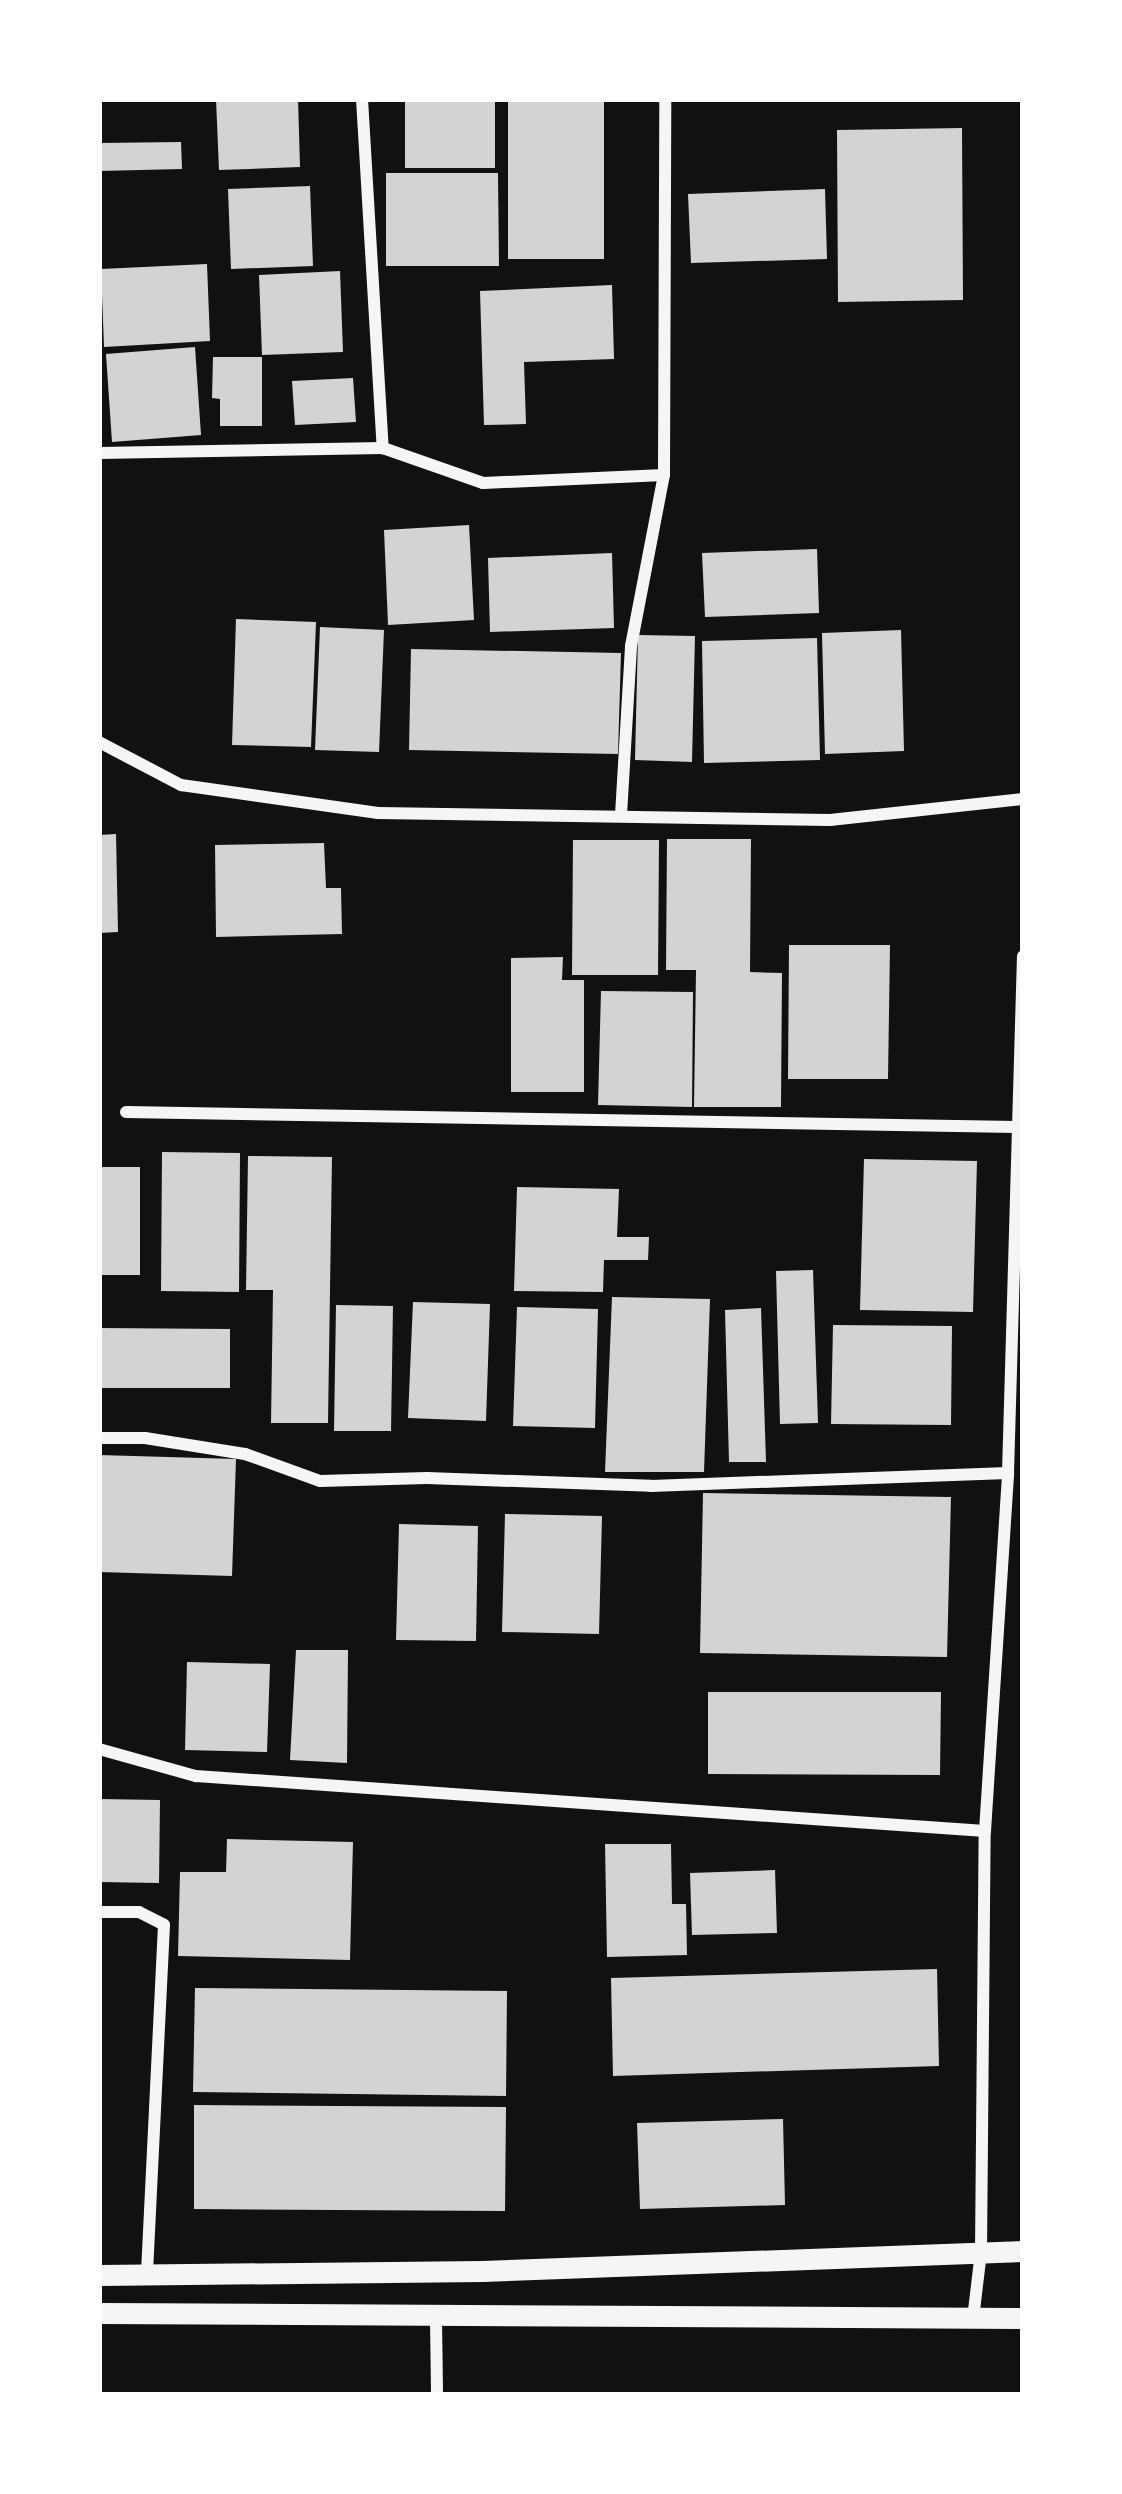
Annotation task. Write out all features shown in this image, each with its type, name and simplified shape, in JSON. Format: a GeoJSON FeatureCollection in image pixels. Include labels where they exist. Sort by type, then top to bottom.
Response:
{"type":"FeatureCollection","features":[{"type":"Feature","properties":{"kind":"street"},"geometry":{"type":"LineString","coordinates":[[362,99],[383,448]]}},
{"type":"Feature","properties":{"kind":"street"},"geometry":{"type":"LineString","coordinates":[[621,815],[631,646],[664,476],[664,99]]}},
{"type":"Feature","properties":{"kind":"street"},"geometry":{"type":"LineString","coordinates":[[99,452],[383,448],[483,483],[664,476]]}},
{"type":"Feature","properties":{"kind":"street"},"geometry":{"type":"LineString","coordinates":[[99,742],[182,785],[378,813],[830,820],[1023,800]]}},
{"type":"Feature","properties":{"kind":"street"},"geometry":{"type":"LineString","coordinates":[[973,2318],[981,2252],[985,1831],[1008,1473],[1023,956]]}},
{"type":"Feature","properties":{"kind":"street"},"geometry":{"type":"LineString","coordinates":[[126,1112],[1016,1127]]}},
{"type":"Feature","properties":{"kind":"street"},"geometry":{"type":"LineString","coordinates":[[99,1438],[145,1438],[245,1454],[320,1481],[427,1478],[651,1486],[1008,1473]]}},
{"type":"Feature","properties":{"kind":"street"},"geometry":{"type":"LineString","coordinates":[[99,1748],[196,1776],[985,1831]]}},
{"type":"Feature","properties":{"kind":"street"},"geometry":{"type":"LineString","coordinates":[[99,1912],[152,1915],[164,1925],[147,2274]]}},
{"type":"Feature","properties":{"kind":"street"},"geometry":{"type":"LineString","coordinates":[[99,2275],[482,2271],[1023,2251]]}},
{"type":"Feature","properties":{"kind":"street"},"geometry":{"type":"LineString","coordinates":[[99,2313],[436,2319],[1023,2318]]}},
{"type":"Feature","properties":{"kind":"street"},"geometry":{"type":"LineString","coordinates":[[436,2319],[437,2395]]}},
{"type":"Feature","properties":{"kind":"building"},"geometry":{"type":"Polygon","coordinates":[[[216,99],[298,99],[300,167],[219,170],[216,99]]]}},
{"type":"Feature","properties":{"kind":"building"},"geometry":{"type":"Polygon","coordinates":[[[405,99],[495,99],[495,168],[405,168],[405,99]]]}},
{"type":"Feature","properties":{"kind":"building"},"geometry":{"type":"Polygon","coordinates":[[[508,99],[604,99],[604,259],[508,259],[508,99]]]}},
{"type":"Feature","properties":{"kind":"building"},"geometry":{"type":"Polygon","coordinates":[[[962,128],[963,300],[838,302],[837,130],[962,128]]]}},
{"type":"Feature","properties":{"kind":"building"},"geometry":{"type":"Polygon","coordinates":[[[181,142],[182,169],[99,171],[99,143],[181,142]]]}},
{"type":"Feature","properties":{"kind":"building"},"geometry":{"type":"Polygon","coordinates":[[[386,173],[498,173],[499,266],[386,266],[386,173]]]}},
{"type":"Feature","properties":{"kind":"building"},"geometry":{"type":"Polygon","coordinates":[[[310,186],[313,266],[231,269],[228,189],[310,186]]]}},
{"type":"Feature","properties":{"kind":"building"},"geometry":{"type":"Polygon","coordinates":[[[825,189],[827,259],[691,263],[688,194],[825,189]]]}},
{"type":"Feature","properties":{"kind":"building"},"geometry":{"type":"Polygon","coordinates":[[[207,264],[210,341],[104,347],[101,269],[207,264]]]}},
{"type":"Feature","properties":{"kind":"building"},"geometry":{"type":"Polygon","coordinates":[[[340,271],[343,352],[262,355],[259,275],[340,271]]]}},
{"type":"Feature","properties":{"kind":"building"},"geometry":{"type":"Polygon","coordinates":[[[612,285],[614,359],[524,362],[526,424],[484,425],[480,291],[612,285]]]}},
{"type":"Feature","properties":{"kind":"building"},"geometry":{"type":"Polygon","coordinates":[[[195,347],[201,435],[112,442],[106,354],[195,347]]]}},
{"type":"Feature","properties":{"kind":"building"},"geometry":{"type":"Polygon","coordinates":[[[213,357],[262,357],[262,426],[220,426],[220,399],[212,398],[213,357]]]}},
{"type":"Feature","properties":{"kind":"building"},"geometry":{"type":"Polygon","coordinates":[[[353,378],[356,422],[295,425],[292,381],[353,378]]]}},
{"type":"Feature","properties":{"kind":"building"},"geometry":{"type":"Polygon","coordinates":[[[469,525],[474,620],[388,625],[384,530],[469,525]]]}},
{"type":"Feature","properties":{"kind":"building"},"geometry":{"type":"Polygon","coordinates":[[[817,549],[819,613],[705,617],[702,553],[817,549]]]}},
{"type":"Feature","properties":{"kind":"building"},"geometry":{"type":"Polygon","coordinates":[[[612,553],[614,628],[490,632],[488,558],[612,553]]]}},
{"type":"Feature","properties":{"kind":"building"},"geometry":{"type":"Polygon","coordinates":[[[236,619],[316,622],[311,747],[232,745],[236,619]]]}},
{"type":"Feature","properties":{"kind":"building"},"geometry":{"type":"Polygon","coordinates":[[[320,627],[384,630],[379,752],[315,750],[320,627]]]}},
{"type":"Feature","properties":{"kind":"building"},"geometry":{"type":"Polygon","coordinates":[[[901,630],[904,751],[825,754],[822,633],[901,630]]]}},
{"type":"Feature","properties":{"kind":"building"},"geometry":{"type":"Polygon","coordinates":[[[638,635],[695,636],[692,762],[635,760],[638,635]]]}},
{"type":"Feature","properties":{"kind":"building"},"geometry":{"type":"Polygon","coordinates":[[[817,638],[820,760],[704,763],[702,641],[817,638]]]}},
{"type":"Feature","properties":{"kind":"building"},"geometry":{"type":"Polygon","coordinates":[[[411,649],[621,653],[618,754],[409,750],[411,649]]]}},
{"type":"Feature","properties":{"kind":"building"},"geometry":{"type":"Polygon","coordinates":[[[116,834],[118,932],[99,933],[99,835],[116,834]]]}},
{"type":"Feature","properties":{"kind":"building"},"geometry":{"type":"Polygon","coordinates":[[[667,839],[751,839],[750,972],[782,973],[781,1107],[694,1107],[696,970],[666,970],[667,839]]]}},
{"type":"Feature","properties":{"kind":"building"},"geometry":{"type":"Polygon","coordinates":[[[573,840],[659,840],[658,975],[572,975],[573,840]]]}},
{"type":"Feature","properties":{"kind":"building"},"geometry":{"type":"Polygon","coordinates":[[[324,843],[326,888],[341,888],[342,934],[216,937],[215,845],[324,843]]]}},
{"type":"Feature","properties":{"kind":"building"},"geometry":{"type":"Polygon","coordinates":[[[789,945],[890,945],[888,1079],[788,1079],[789,945]]]}},
{"type":"Feature","properties":{"kind":"building"},"geometry":{"type":"Polygon","coordinates":[[[563,957],[562,980],[584,980],[584,1092],[511,1092],[511,958],[563,957]]]}},
{"type":"Feature","properties":{"kind":"building"},"geometry":{"type":"Polygon","coordinates":[[[601,991],[693,992],[692,1107],[598,1105],[601,991]]]}},
{"type":"Feature","properties":{"kind":"building"},"geometry":{"type":"Polygon","coordinates":[[[162,1152],[240,1153],[239,1292],[161,1291],[162,1152]]]}},
{"type":"Feature","properties":{"kind":"building"},"geometry":{"type":"Polygon","coordinates":[[[248,1156],[332,1157],[328,1423],[271,1423],[273,1290],[246,1290],[248,1156]]]}},
{"type":"Feature","properties":{"kind":"building"},"geometry":{"type":"Polygon","coordinates":[[[864,1159],[977,1161],[973,1312],[860,1310],[864,1159]]]}},
{"type":"Feature","properties":{"kind":"building"},"geometry":{"type":"Polygon","coordinates":[[[99,1167],[140,1167],[140,1275],[99,1275],[99,1167]]]}},
{"type":"Feature","properties":{"kind":"building"},"geometry":{"type":"Polygon","coordinates":[[[517,1187],[619,1189],[617,1237],[649,1237],[648,1260],[604,1260],[603,1292],[514,1291],[517,1187]]]}},
{"type":"Feature","properties":{"kind":"building"},"geometry":{"type":"Polygon","coordinates":[[[813,1270],[818,1423],[780,1424],[776,1271],[813,1270]]]}},
{"type":"Feature","properties":{"kind":"building"},"geometry":{"type":"Polygon","coordinates":[[[612,1297],[710,1299],[704,1472],[605,1472],[612,1297]]]}},
{"type":"Feature","properties":{"kind":"building"},"geometry":{"type":"Polygon","coordinates":[[[413,1302],[490,1304],[486,1421],[408,1418],[413,1302]]]}},
{"type":"Feature","properties":{"kind":"building"},"geometry":{"type":"Polygon","coordinates":[[[336,1305],[393,1306],[391,1431],[334,1431],[336,1305]]]}},
{"type":"Feature","properties":{"kind":"building"},"geometry":{"type":"Polygon","coordinates":[[[517,1307],[598,1309],[595,1428],[513,1426],[517,1307]]]}},
{"type":"Feature","properties":{"kind":"building"},"geometry":{"type":"Polygon","coordinates":[[[761,1308],[766,1462],[729,1462],[725,1310],[761,1308]]]}},
{"type":"Feature","properties":{"kind":"building"},"geometry":{"type":"Polygon","coordinates":[[[833,1325],[952,1326],[951,1425],[831,1424],[833,1325]]]}},
{"type":"Feature","properties":{"kind":"building"},"geometry":{"type":"Polygon","coordinates":[[[99,1328],[230,1329],[230,1388],[99,1388],[99,1328]]]}},
{"type":"Feature","properties":{"kind":"building"},"geometry":{"type":"Polygon","coordinates":[[[99,1455],[236,1459],[232,1576],[99,1572],[99,1455]]]}},
{"type":"Feature","properties":{"kind":"building"},"geometry":{"type":"Polygon","coordinates":[[[703,1493],[951,1497],[947,1657],[700,1653],[703,1493]]]}},
{"type":"Feature","properties":{"kind":"building"},"geometry":{"type":"Polygon","coordinates":[[[505,1514],[602,1516],[599,1634],[502,1632],[505,1514]]]}},
{"type":"Feature","properties":{"kind":"building"},"geometry":{"type":"Polygon","coordinates":[[[399,1524],[478,1526],[476,1641],[396,1640],[399,1524]]]}},
{"type":"Feature","properties":{"kind":"building"},"geometry":{"type":"Polygon","coordinates":[[[296,1650],[348,1650],[347,1763],[290,1760],[296,1650]]]}},
{"type":"Feature","properties":{"kind":"building"},"geometry":{"type":"Polygon","coordinates":[[[187,1662],[270,1664],[267,1752],[185,1750],[187,1662]]]}},
{"type":"Feature","properties":{"kind":"building"},"geometry":{"type":"Polygon","coordinates":[[[708,1692],[941,1692],[940,1775],[708,1774],[708,1692]]]}},
{"type":"Feature","properties":{"kind":"building"},"geometry":{"type":"Polygon","coordinates":[[[99,1799],[160,1800],[159,1883],[99,1882],[99,1799]]]}},
{"type":"Feature","properties":{"kind":"building"},"geometry":{"type":"Polygon","coordinates":[[[227,1839],[353,1842],[350,1960],[178,1956],[180,1872],[226,1872],[227,1839]]]}},
{"type":"Feature","properties":{"kind":"building"},"geometry":{"type":"Polygon","coordinates":[[[605,1844],[671,1844],[672,1904],[686,1904],[687,1955],[607,1957],[605,1844]]]}},
{"type":"Feature","properties":{"kind":"building"},"geometry":{"type":"Polygon","coordinates":[[[775,1870],[777,1933],[692,1935],[690,1873],[775,1870]]]}},
{"type":"Feature","properties":{"kind":"building"},"geometry":{"type":"Polygon","coordinates":[[[937,1969],[939,2066],[613,2076],[611,1978],[937,1969]]]}},
{"type":"Feature","properties":{"kind":"building"},"geometry":{"type":"Polygon","coordinates":[[[195,1988],[507,1991],[506,2096],[193,2092],[195,1988]]]}},
{"type":"Feature","properties":{"kind":"building"},"geometry":{"type":"Polygon","coordinates":[[[194,2105],[506,2107],[505,2211],[194,2209],[194,2105]]]}},
{"type":"Feature","properties":{"kind":"building"},"geometry":{"type":"Polygon","coordinates":[[[783,2119],[785,2205],[640,2209],[637,2123],[783,2119]]]}}]}
